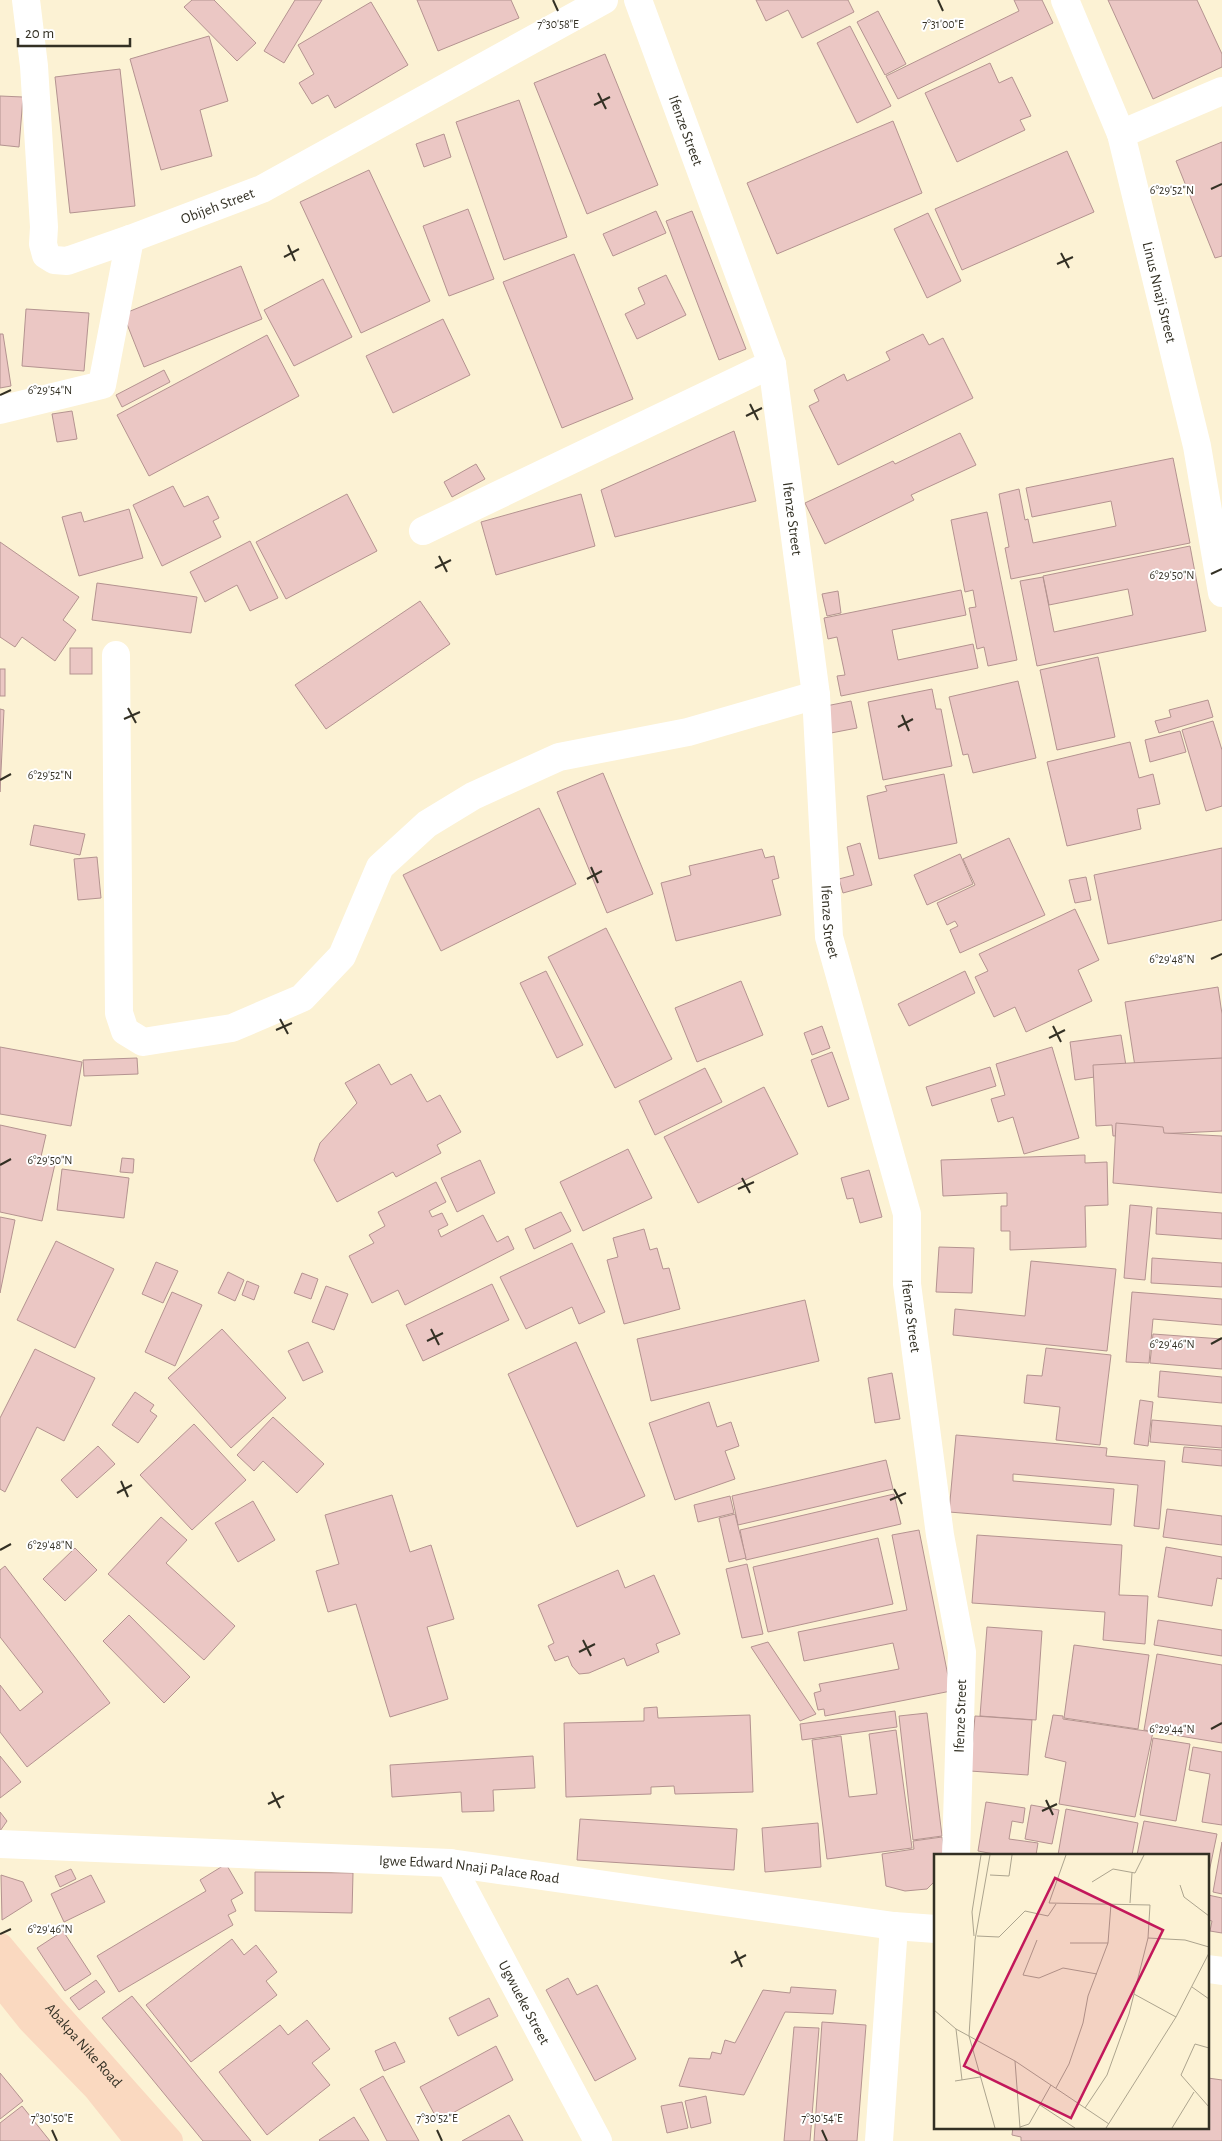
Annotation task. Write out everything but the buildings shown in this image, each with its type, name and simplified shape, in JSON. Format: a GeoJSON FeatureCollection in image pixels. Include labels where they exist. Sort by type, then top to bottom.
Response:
{"type":"FeatureCollection","features":[{"type":"Feature","properties":{"kind":"main road","name":"Abakpa Nike Road"},"geometry":{"type":"LineString","coordinates":[[0,1947],[49,2006],[169,2141]]}},
{"type":"Feature","properties":{"kind":"main road","name":"Abakpa Nike Road"},"geometry":{"type":"LineString","coordinates":[[0,1981],[31,2020],[97,2088],[139,2141]]}},
{"type":"Feature","properties":{"kind":"street","name":"Obijeh Street"},"geometry":{"type":"LineString","coordinates":[[26,0],[34,66],[43,244],[46,255],[54,260],[67,261],[262,189],[604,0]]}},
{"type":"Feature","properties":{"kind":"street","name":"Ifenze Street"},"geometry":{"type":"LineString","coordinates":[[638,0],[772,364],[816,695],[828,938],[907,1214],[907,1284],[940,1535],[962,1652],[956,1854]]}},
{"type":"Feature","properties":{"kind":"street","name":"Linus Nnaji Street"},"geometry":{"type":"LineString","coordinates":[[1065,0],[1121,134],[1198,446],[1222,593]]}},
{"type":"Feature","properties":{"kind":"street"},"geometry":{"type":"LineString","coordinates":[[1121,134],[1222,91]]}},
{"type":"Feature","properties":{"kind":"street"},"geometry":{"type":"LineString","coordinates":[[0,410],[102,385],[130,239]]}},
{"type":"Feature","properties":{"kind":"street"},"geometry":{"type":"LineString","coordinates":[[423,531],[772,364]]}},
{"type":"Feature","properties":{"kind":"street"},"geometry":{"type":"LineString","coordinates":[[116,654],[119,1013],[125,1030],[143,1042],[232,1028],[302,998],[342,956],[380,867],[427,824],[474,796],[558,757],[688,732],[816,695]]}},
{"type":"Feature","properties":{"kind":"street","name":"Igwe Edward Nnaji Palace Road"},"geometry":{"type":"LineString","coordinates":[[0,1844],[450,1863],[894,1926],[934,1929]]}},
{"type":"Feature","properties":{"kind":"street","name":"Ugwueke Street"},"geometry":{"type":"LineString","coordinates":[[450,1863],[598,2141]]}},
{"type":"Feature","properties":{"kind":"street"},"geometry":{"type":"LineString","coordinates":[[879,2141],[894,1926]]}}]}
